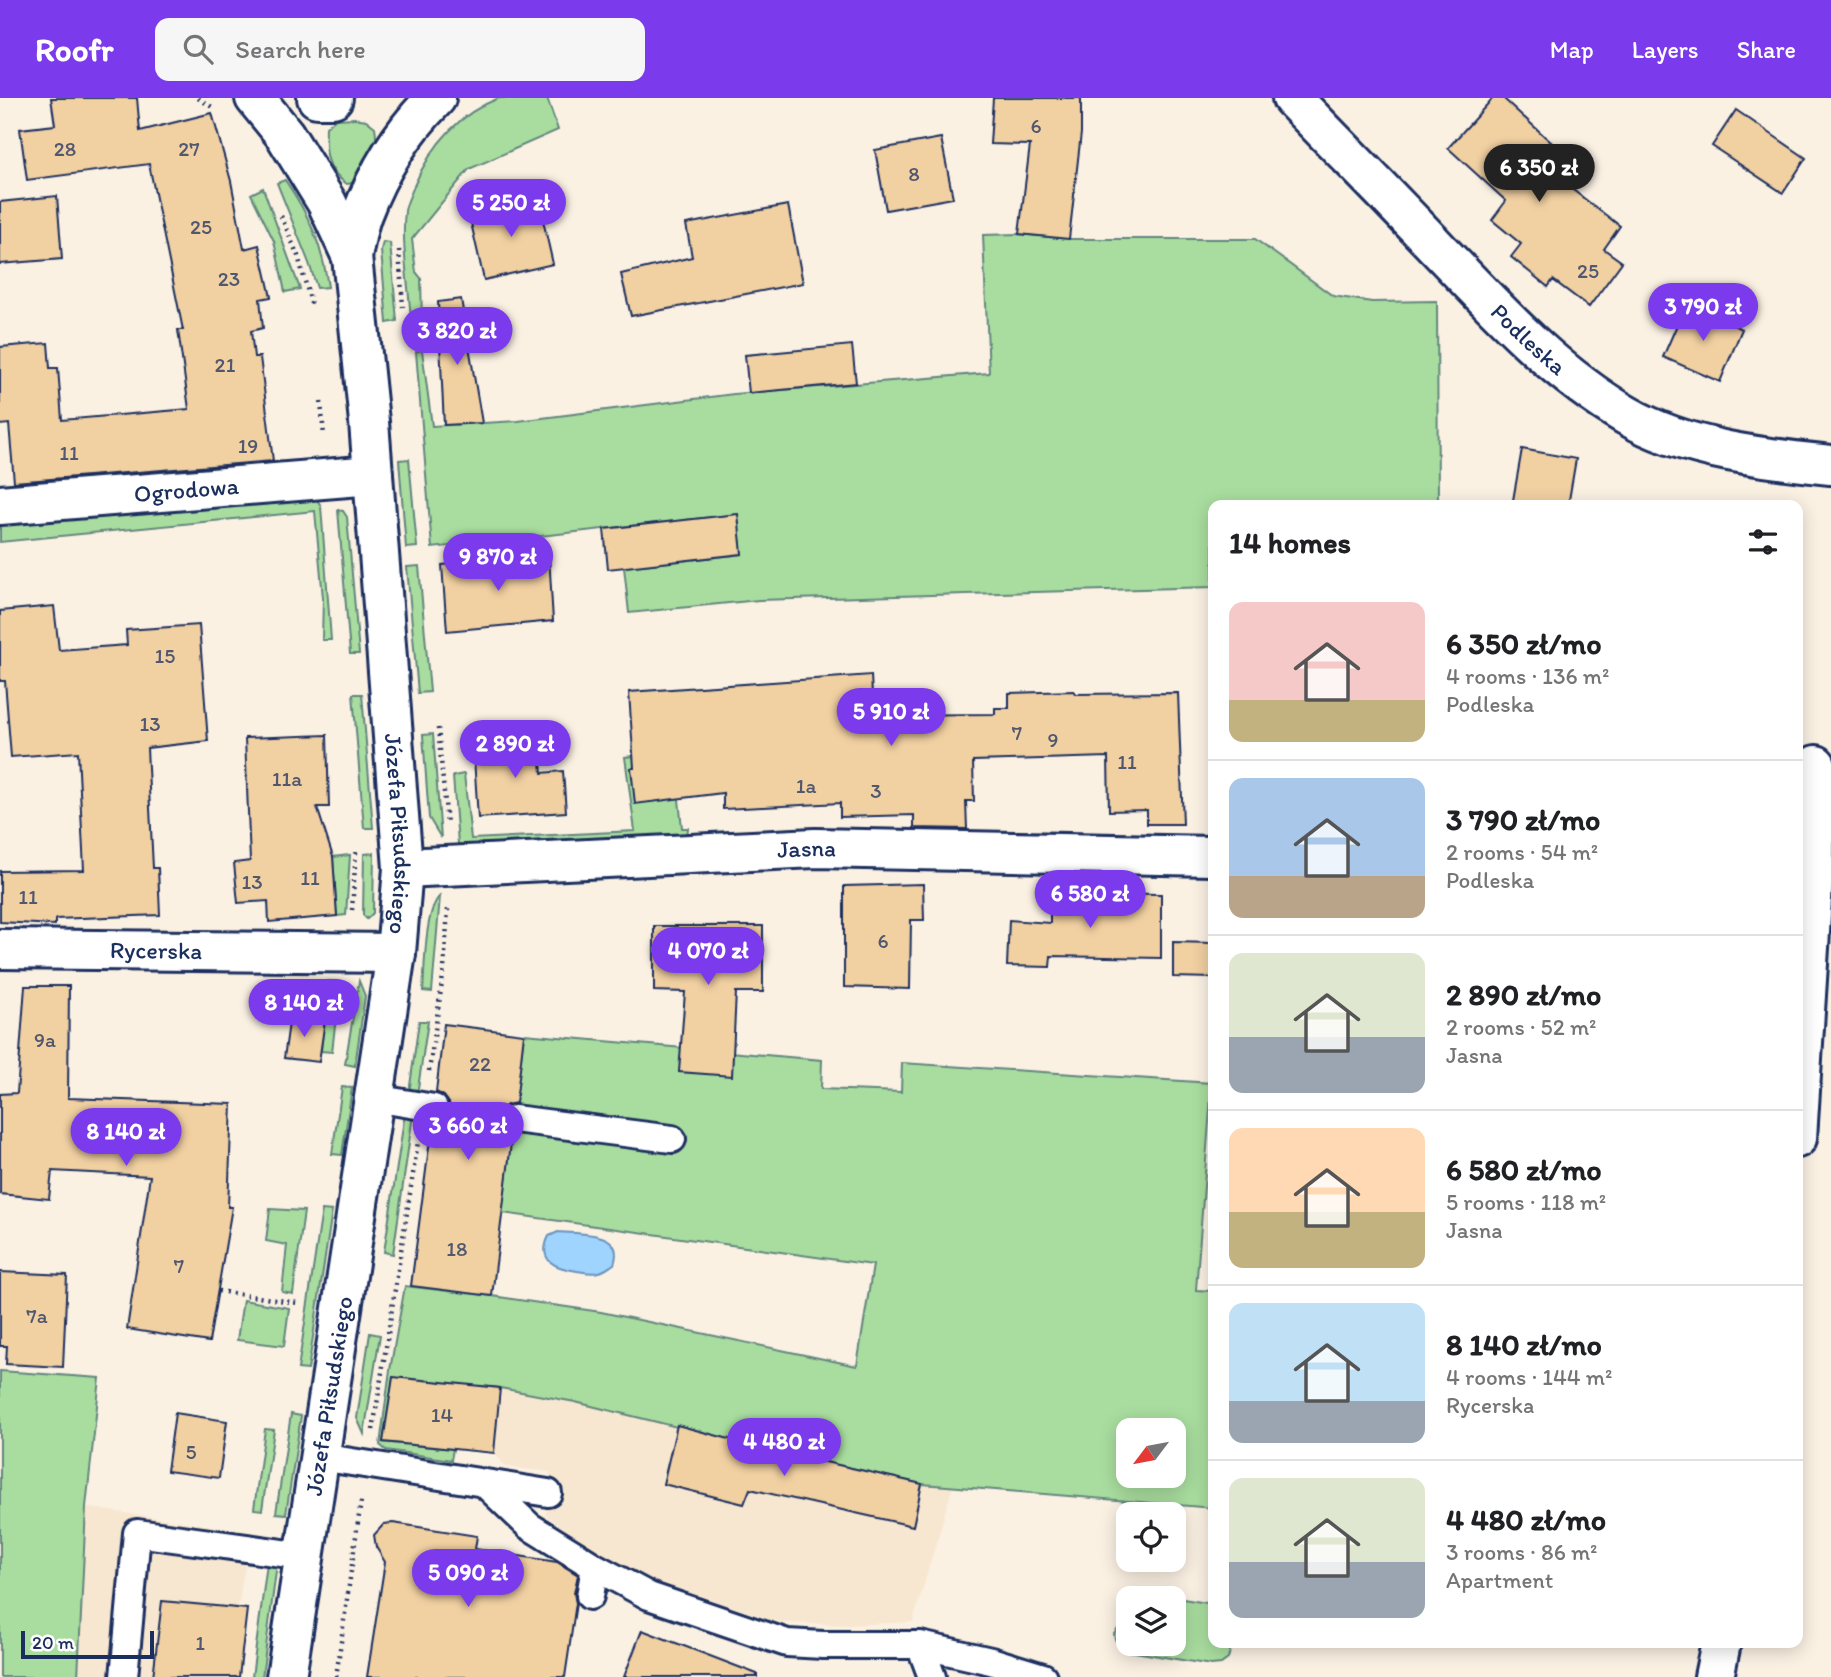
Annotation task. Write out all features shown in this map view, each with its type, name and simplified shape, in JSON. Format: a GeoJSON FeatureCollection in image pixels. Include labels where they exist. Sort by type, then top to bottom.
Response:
{"type":"FeatureCollection","features":[{"type":"Feature","properties":{"kind":"street","name":"Józefa Piłsudskiego"},"geometry":{"type":"LineString","coordinates":[[255,98],[285,135],[327,203],[352,257],[373,475],[403,868],[396,953],[286,1677]]}},
{"type":"Feature","properties":{"kind":"street"},"geometry":{"type":"LineString","coordinates":[[317,98],[333,98]]}},
{"type":"Feature","properties":{"kind":"street"},"geometry":{"type":"LineString","coordinates":[[352,257],[362,214],[392,153],[415,119],[436,98]]}},
{"type":"Feature","properties":{"kind":"street","name":"Podleska"},"geometry":{"type":"LineString","coordinates":[[1292,98],[1504,318],[1563,372],[1627,416],[1674,436],[1754,457],[1831,465]]}},
{"type":"Feature","properties":{"kind":"street","name":"Ogrodowa"},"geometry":{"type":"LineString","coordinates":[[0,505],[373,475]]}},
{"type":"Feature","properties":{"kind":"street"},"geometry":{"type":"LineString","coordinates":[[1803,936],[1805,868],[1816,765]]}},
{"type":"Feature","properties":{"kind":"street","name":"Jasna"},"geometry":{"type":"LineString","coordinates":[[403,868],[815,848],[1208,856]]}},
{"type":"Feature","properties":{"kind":"street","name":"Rycerska"},"geometry":{"type":"LineString","coordinates":[[0,949],[396,953]]}},
{"type":"Feature","properties":{"kind":"street"},"geometry":{"type":"LineString","coordinates":[[1714,1677],[1720,1648]]}},
{"type":"Feature","properties":{"kind":"lane"},"geometry":{"type":"LineString","coordinates":[[374,1098],[434,1108]]}},
{"type":"Feature","properties":{"kind":"lane"},"geometry":{"type":"LineString","coordinates":[[514,1119],[672,1139]]}},
{"type":"Feature","properties":{"kind":"lane"},"geometry":{"type":"LineString","coordinates":[[320,1457],[548,1493]]}},
{"type":"Feature","properties":{"kind":"lane"},"geometry":{"type":"LineString","coordinates":[[484,1483],[529,1526],[595,1567],[649,1596],[787,1643],[823,1646],[920,1645],[991,1661],[1043,1677]]}},
{"type":"Feature","properties":{"kind":"lane"},"geometry":{"type":"LineString","coordinates":[[124,1677],[137,1533],[303,1556]]}},
{"type":"Feature","properties":{"kind":"lane"},"geometry":{"type":"LineString","coordinates":[[590,1596],[595,1567]]}},
{"type":"Feature","properties":{"kind":"lane"},"geometry":{"type":"LineString","coordinates":[[920,1645],[932,1677]]}},
{"type":"Feature","properties":{"kind":"path"},"geometry":{"type":"LineString","coordinates":[[198,98],[221,115]]}},
{"type":"Feature","properties":{"kind":"path"},"geometry":{"type":"LineString","coordinates":[[279,210],[298,256],[313,313]]}},
{"type":"Feature","properties":{"kind":"path"},"geometry":{"type":"LineString","coordinates":[[321,401],[327,480]]}},
{"type":"Feature","properties":{"kind":"path"},"geometry":{"type":"LineString","coordinates":[[349,953],[357,848]]}},
{"type":"Feature","properties":{"kind":"path"},"geometry":{"type":"LineString","coordinates":[[296,1312],[300,1289]]}},
{"type":"Feature","properties":{"kind":"path"},"geometry":{"type":"LineString","coordinates":[[218,1291],[298,1303]]}},
{"type":"Feature","properties":{"kind":"shaded area"},"geometry":{"type":"Polygon","coordinates":[[[500,1388],[575,1402],[922,1484],[953,1486],[913,1622],[849,1625],[781,1623],[653,1580],[609,1560],[545,1515],[550,1472],[506,1467],[494,1453],[500,1388]]]}},
{"type":"Feature","properties":{"kind":"shaded area"},"geometry":{"type":"Polygon","coordinates":[[[86,1507],[251,1532],[238,1607],[247,1608],[239,1677],[78,1677],[86,1507]]]}},
{"type":"Feature","properties":{"kind":"green space"},"geometry":{"type":"Polygon","coordinates":[[[499,98],[547,98],[558,130],[469,169],[412,239],[416,272],[421,278],[422,321],[411,320],[404,237],[405,211],[409,198],[421,171],[447,133],[471,113],[499,98]]]}},
{"type":"Feature","properties":{"kind":"green space"},"geometry":{"type":"Polygon","coordinates":[[[336,119],[366,120],[375,127],[376,142],[370,163],[358,182],[347,184],[330,166],[326,151],[326,127],[336,119]]]}},
{"type":"Feature","properties":{"kind":"green space"},"geometry":{"type":"Polygon","coordinates":[[[285,180],[313,230],[328,287],[317,288],[277,183],[285,180]]]}},
{"type":"Feature","properties":{"kind":"green space"},"geometry":{"type":"Polygon","coordinates":[[[263,188],[300,289],[285,292],[274,241],[251,194],[263,188]]]}},
{"type":"Feature","properties":{"kind":"green space"},"geometry":{"type":"Polygon","coordinates":[[[1019,234],[1069,239],[1255,239],[1333,296],[1372,302],[1437,301],[1438,500],[1208,500],[1208,587],[759,600],[629,613],[624,567],[742,554],[737,514],[432,548],[416,352],[422,350],[432,426],[518,421],[734,394],[989,373],[983,235],[1019,234]]]}},
{"type":"Feature","properties":{"kind":"green space"},"geometry":{"type":"Polygon","coordinates":[[[383,242],[390,243],[397,321],[387,323],[381,250],[383,242]]]}},
{"type":"Feature","properties":{"kind":"green space"},"geometry":{"type":"Polygon","coordinates":[[[409,459],[417,547],[406,548],[399,460],[409,459]]]}},
{"type":"Feature","properties":{"kind":"green space"},"geometry":{"type":"Polygon","coordinates":[[[311,490],[321,506],[331,640],[322,640],[323,598],[315,511],[0,542],[0,524],[311,490]]]}},
{"type":"Feature","properties":{"kind":"green space"},"geometry":{"type":"Polygon","coordinates":[[[338,510],[343,511],[347,517],[359,654],[350,654],[338,510]]]}},
{"type":"Feature","properties":{"kind":"green space"},"geometry":{"type":"Polygon","coordinates":[[[419,566],[430,692],[418,693],[407,567],[419,566]]]}},
{"type":"Feature","properties":{"kind":"green space"},"geometry":{"type":"Polygon","coordinates":[[[353,694],[362,694],[373,828],[364,828],[353,694]]]}},
{"type":"Feature","properties":{"kind":"green space"},"geometry":{"type":"Polygon","coordinates":[[[433,734],[441,838],[429,818],[423,735],[433,734]]]}},
{"type":"Feature","properties":{"kind":"green space"},"geometry":{"type":"Polygon","coordinates":[[[674,752],[682,828],[688,828],[687,836],[467,846],[458,844],[453,776],[464,774],[471,839],[635,831],[625,757],[674,752]]]}},
{"type":"Feature","properties":{"kind":"green space"},"geometry":{"type":"Polygon","coordinates":[[[374,853],[373,913],[367,919],[363,915],[364,854],[374,853]]]}},
{"type":"Feature","properties":{"kind":"green space"},"geometry":{"type":"Polygon","coordinates":[[[350,855],[346,915],[337,916],[333,857],[350,855]]]}},
{"type":"Feature","properties":{"kind":"green space"},"geometry":{"type":"Polygon","coordinates":[[[440,896],[432,992],[423,991],[428,927],[435,903],[440,896]]]}},
{"type":"Feature","properties":{"kind":"green space"},"geometry":{"type":"Polygon","coordinates":[[[328,981],[340,982],[332,1052],[321,1051],[328,981]]]}},
{"type":"Feature","properties":{"kind":"green space"},"geometry":{"type":"Polygon","coordinates":[[[359,981],[365,996],[355,1066],[345,1064],[359,981]]]}},
{"type":"Feature","properties":{"kind":"green space"},"geometry":{"type":"Polygon","coordinates":[[[419,1021],[428,1021],[417,1095],[409,1093],[419,1021]]]}},
{"type":"Feature","properties":{"kind":"green space"},"geometry":{"type":"Polygon","coordinates":[[[524,1034],[822,1060],[821,1089],[901,1092],[902,1063],[1208,1083],[1208,1135],[1196,1290],[1208,1291],[1208,1508],[1186,1506],[1186,1502],[1140,1502],[922,1484],[575,1402],[500,1388],[393,1378],[383,1442],[453,1449],[451,1460],[386,1450],[380,1445],[405,1286],[601,1312],[857,1366],[873,1265],[502,1213],[524,1034]]]}},
{"type":"Feature","properties":{"kind":"green space"},"geometry":{"type":"Polygon","coordinates":[[[342,1087],[352,1088],[342,1155],[332,1154],[342,1087]]]}},
{"type":"Feature","properties":{"kind":"green space"},"geometry":{"type":"Polygon","coordinates":[[[405,1113],[413,1115],[393,1254],[384,1252],[405,1113]]]}},
{"type":"Feature","properties":{"kind":"green space"},"geometry":{"type":"Polygon","coordinates":[[[270,1209],[304,1211],[293,1294],[282,1292],[287,1245],[266,1241],[270,1209]]]}},
{"type":"Feature","properties":{"kind":"green space"},"geometry":{"type":"Polygon","coordinates":[[[322,1210],[332,1211],[308,1370],[298,1369],[322,1210]]]}},
{"type":"Feature","properties":{"kind":"green space"},"geometry":{"type":"Polygon","coordinates":[[[243,1300],[289,1308],[284,1346],[237,1340],[243,1300]]]}},
{"type":"Feature","properties":{"kind":"green space"},"geometry":{"type":"Polygon","coordinates":[[[370,1333],[380,1335],[364,1434],[357,1418],[370,1333]]]}},
{"type":"Feature","properties":{"kind":"green space"},"geometry":{"type":"Polygon","coordinates":[[[0,1371],[100,1378],[86,1507],[78,1677],[0,1677],[0,1371]]]}},
{"type":"Feature","properties":{"kind":"green space"},"geometry":{"type":"Polygon","coordinates":[[[291,1414],[301,1416],[286,1514],[276,1513],[291,1414]]]}},
{"type":"Feature","properties":{"kind":"green space"},"geometry":{"type":"Polygon","coordinates":[[[265,1429],[274,1430],[262,1510],[254,1509],[265,1429]]]}},
{"type":"Feature","properties":{"kind":"green space"},"geometry":{"type":"Polygon","coordinates":[[[267,1563],[277,1564],[262,1677],[252,1677],[267,1563]]]}},
{"type":"Feature","properties":{"kind":"green space"},"geometry":{"type":"Polygon","coordinates":[[[1186,1599],[1208,1603],[1208,1648],[1231,1648],[1228,1659],[1221,1664],[1211,1665],[1158,1656],[1186,1656],[1186,1599]]]}},
{"type":"Feature","properties":{"kind":"water"},"geometry":{"type":"Polygon","coordinates":[[[558,1232],[589,1234],[607,1239],[616,1253],[614,1264],[594,1273],[555,1265],[550,1262],[545,1252],[549,1236],[558,1232]]]}},
{"type":"Feature","properties":{"kind":"building"},"geometry":{"type":"Polygon","coordinates":[[[51,98],[137,98],[140,131],[212,113],[231,181],[244,249],[259,245],[271,297],[260,299],[263,328],[251,331],[254,357],[260,357],[273,461],[14,482],[9,424],[0,425],[0,347],[48,343],[50,368],[58,368],[62,420],[189,409],[178,330],[183,330],[149,164],[27,180],[20,129],[55,125],[51,98]]]}},
{"type":"Feature","properties":{"kind":"building"},"geometry":{"type":"Polygon","coordinates":[[[993,98],[1081,98],[1081,133],[1069,239],[1019,234],[1030,145],[990,144],[993,98]]]}},
{"type":"Feature","properties":{"kind":"building"},"geometry":{"type":"Polygon","coordinates":[[[1493,98],[1503,98],[1553,144],[1539,164],[1620,226],[1604,249],[1622,262],[1589,307],[1553,280],[1548,287],[1511,257],[1521,244],[1492,220],[1506,201],[1448,148],[1493,98]]]}},
{"type":"Feature","properties":{"kind":"building"},"geometry":{"type":"Polygon","coordinates":[[[1736,110],[1806,158],[1783,193],[1712,146],[1736,110]]]}},
{"type":"Feature","properties":{"kind":"building"},"geometry":{"type":"Polygon","coordinates":[[[941,138],[953,198],[886,210],[875,150],[941,138]]]}},
{"type":"Feature","properties":{"kind":"building"},"geometry":{"type":"Polygon","coordinates":[[[57,196],[62,259],[0,264],[0,202],[57,196]]]}},
{"type":"Feature","properties":{"kind":"building"},"geometry":{"type":"Polygon","coordinates":[[[538,198],[553,264],[484,280],[469,214],[538,198]]]}},
{"type":"Feature","properties":{"kind":"building"},"geometry":{"type":"Polygon","coordinates":[[[788,205],[803,283],[631,316],[621,274],[692,257],[686,224],[788,205]]]}},
{"type":"Feature","properties":{"kind":"building"},"geometry":{"type":"Polygon","coordinates":[[[461,299],[482,423],[444,425],[438,302],[461,299]]]}},
{"type":"Feature","properties":{"kind":"building"},"geometry":{"type":"Polygon","coordinates":[[[1686,304],[1742,329],[1720,382],[1663,357],[1686,304]]]}},
{"type":"Feature","properties":{"kind":"building"},"geometry":{"type":"Polygon","coordinates":[[[852,345],[856,383],[749,393],[745,355],[852,345]]]}},
{"type":"Feature","properties":{"kind":"building"},"geometry":{"type":"Polygon","coordinates":[[[1522,449],[1576,459],[1569,500],[1513,500],[1522,449]]]}},
{"type":"Feature","properties":{"kind":"building"},"geometry":{"type":"Polygon","coordinates":[[[738,514],[742,554],[608,569],[604,529],[738,514]]]}},
{"type":"Feature","properties":{"kind":"building"},"geometry":{"type":"Polygon","coordinates":[[[549,555],[553,621],[447,631],[442,565],[549,555]]]}},
{"type":"Feature","properties":{"kind":"building"},"geometry":{"type":"Polygon","coordinates":[[[54,606],[59,650],[127,645],[126,630],[199,625],[208,741],[147,748],[153,868],[158,868],[160,915],[55,919],[55,925],[0,922],[0,871],[84,870],[78,752],[11,757],[5,681],[0,681],[0,611],[54,606]]]}},
{"type":"Feature","properties":{"kind":"building"},"geometry":{"type":"Polygon","coordinates":[[[871,675],[873,715],[995,714],[995,708],[1009,708],[1009,693],[1178,693],[1183,824],[1147,824],[1147,810],[1109,811],[1108,757],[973,761],[974,801],[966,801],[967,829],[914,828],[914,815],[840,817],[840,803],[723,809],[723,793],[635,804],[629,692],[871,675]]]}},
{"type":"Feature","properties":{"kind":"building"},"geometry":{"type":"Polygon","coordinates":[[[327,735],[329,807],[317,807],[333,857],[337,916],[269,922],[268,901],[238,903],[234,863],[250,861],[245,738],[327,735]]]}},
{"type":"Feature","properties":{"kind":"building"},"geometry":{"type":"Polygon","coordinates":[[[539,738],[542,773],[563,771],[566,812],[478,818],[473,743],[539,738]]]}},
{"type":"Feature","properties":{"kind":"building"},"geometry":{"type":"Polygon","coordinates":[[[923,884],[924,920],[911,920],[910,989],[844,987],[844,886],[923,884]]]}},
{"type":"Feature","properties":{"kind":"building"},"geometry":{"type":"Polygon","coordinates":[[[1066,893],[1161,894],[1161,958],[1051,956],[1050,967],[1007,966],[1009,920],[1050,923],[1050,902],[1066,902],[1066,893]]]}},
{"type":"Feature","properties":{"kind":"building"},"geometry":{"type":"Polygon","coordinates":[[[654,926],[763,926],[763,992],[736,992],[732,1076],[679,1072],[685,992],[654,991],[654,926]]]}},
{"type":"Feature","properties":{"kind":"building"},"geometry":{"type":"Polygon","coordinates":[[[1173,942],[1208,943],[1208,978],[1173,977],[1173,942]]]}},
{"type":"Feature","properties":{"kind":"building"},"geometry":{"type":"Polygon","coordinates":[[[25,986],[69,986],[68,1098],[232,1104],[228,1207],[232,1207],[209,1342],[127,1329],[150,1176],[52,1171],[49,1199],[0,1194],[0,1094],[17,1093],[25,986]]]}},
{"type":"Feature","properties":{"kind":"building"},"geometry":{"type":"Polygon","coordinates":[[[290,1016],[325,1020],[319,1062],[284,1058],[290,1016]]]}},
{"type":"Feature","properties":{"kind":"building"},"geometry":{"type":"Polygon","coordinates":[[[444,1024],[524,1034],[516,1103],[507,1105],[499,1116],[500,1126],[512,1135],[492,1296],[411,1286],[432,1124],[446,1118],[450,1110],[444,1096],[436,1092],[444,1024]]]}},
{"type":"Feature","properties":{"kind":"building"},"geometry":{"type":"Polygon","coordinates":[[[0,1272],[67,1275],[63,1367],[6,1364],[7,1346],[0,1346],[0,1272]]]}},
{"type":"Feature","properties":{"kind":"building"},"geometry":{"type":"Polygon","coordinates":[[[393,1377],[500,1388],[494,1453],[383,1442],[393,1377]]]}},
{"type":"Feature","properties":{"kind":"building"},"geometry":{"type":"Polygon","coordinates":[[[175,1413],[227,1421],[219,1478],[167,1471],[175,1413]]]}},
{"type":"Feature","properties":{"kind":"building"},"geometry":{"type":"Polygon","coordinates":[[[677,1425],[759,1447],[922,1484],[913,1526],[750,1489],[744,1504],[663,1484],[677,1425]]]}},
{"type":"Feature","properties":{"kind":"building"},"geometry":{"type":"Polygon","coordinates":[[[393,1523],[477,1536],[475,1549],[557,1562],[578,1575],[565,1677],[367,1677],[385,1562],[376,1547],[374,1535],[384,1524],[393,1523]]]}},
{"type":"Feature","properties":{"kind":"building"},"geometry":{"type":"Polygon","coordinates":[[[162,1601],[247,1609],[239,1677],[153,1677],[162,1601]]]}},
{"type":"Feature","properties":{"kind":"building"},"geometry":{"type":"Polygon","coordinates":[[[642,1630],[757,1674],[757,1677],[624,1677],[642,1630]]]}}]}
